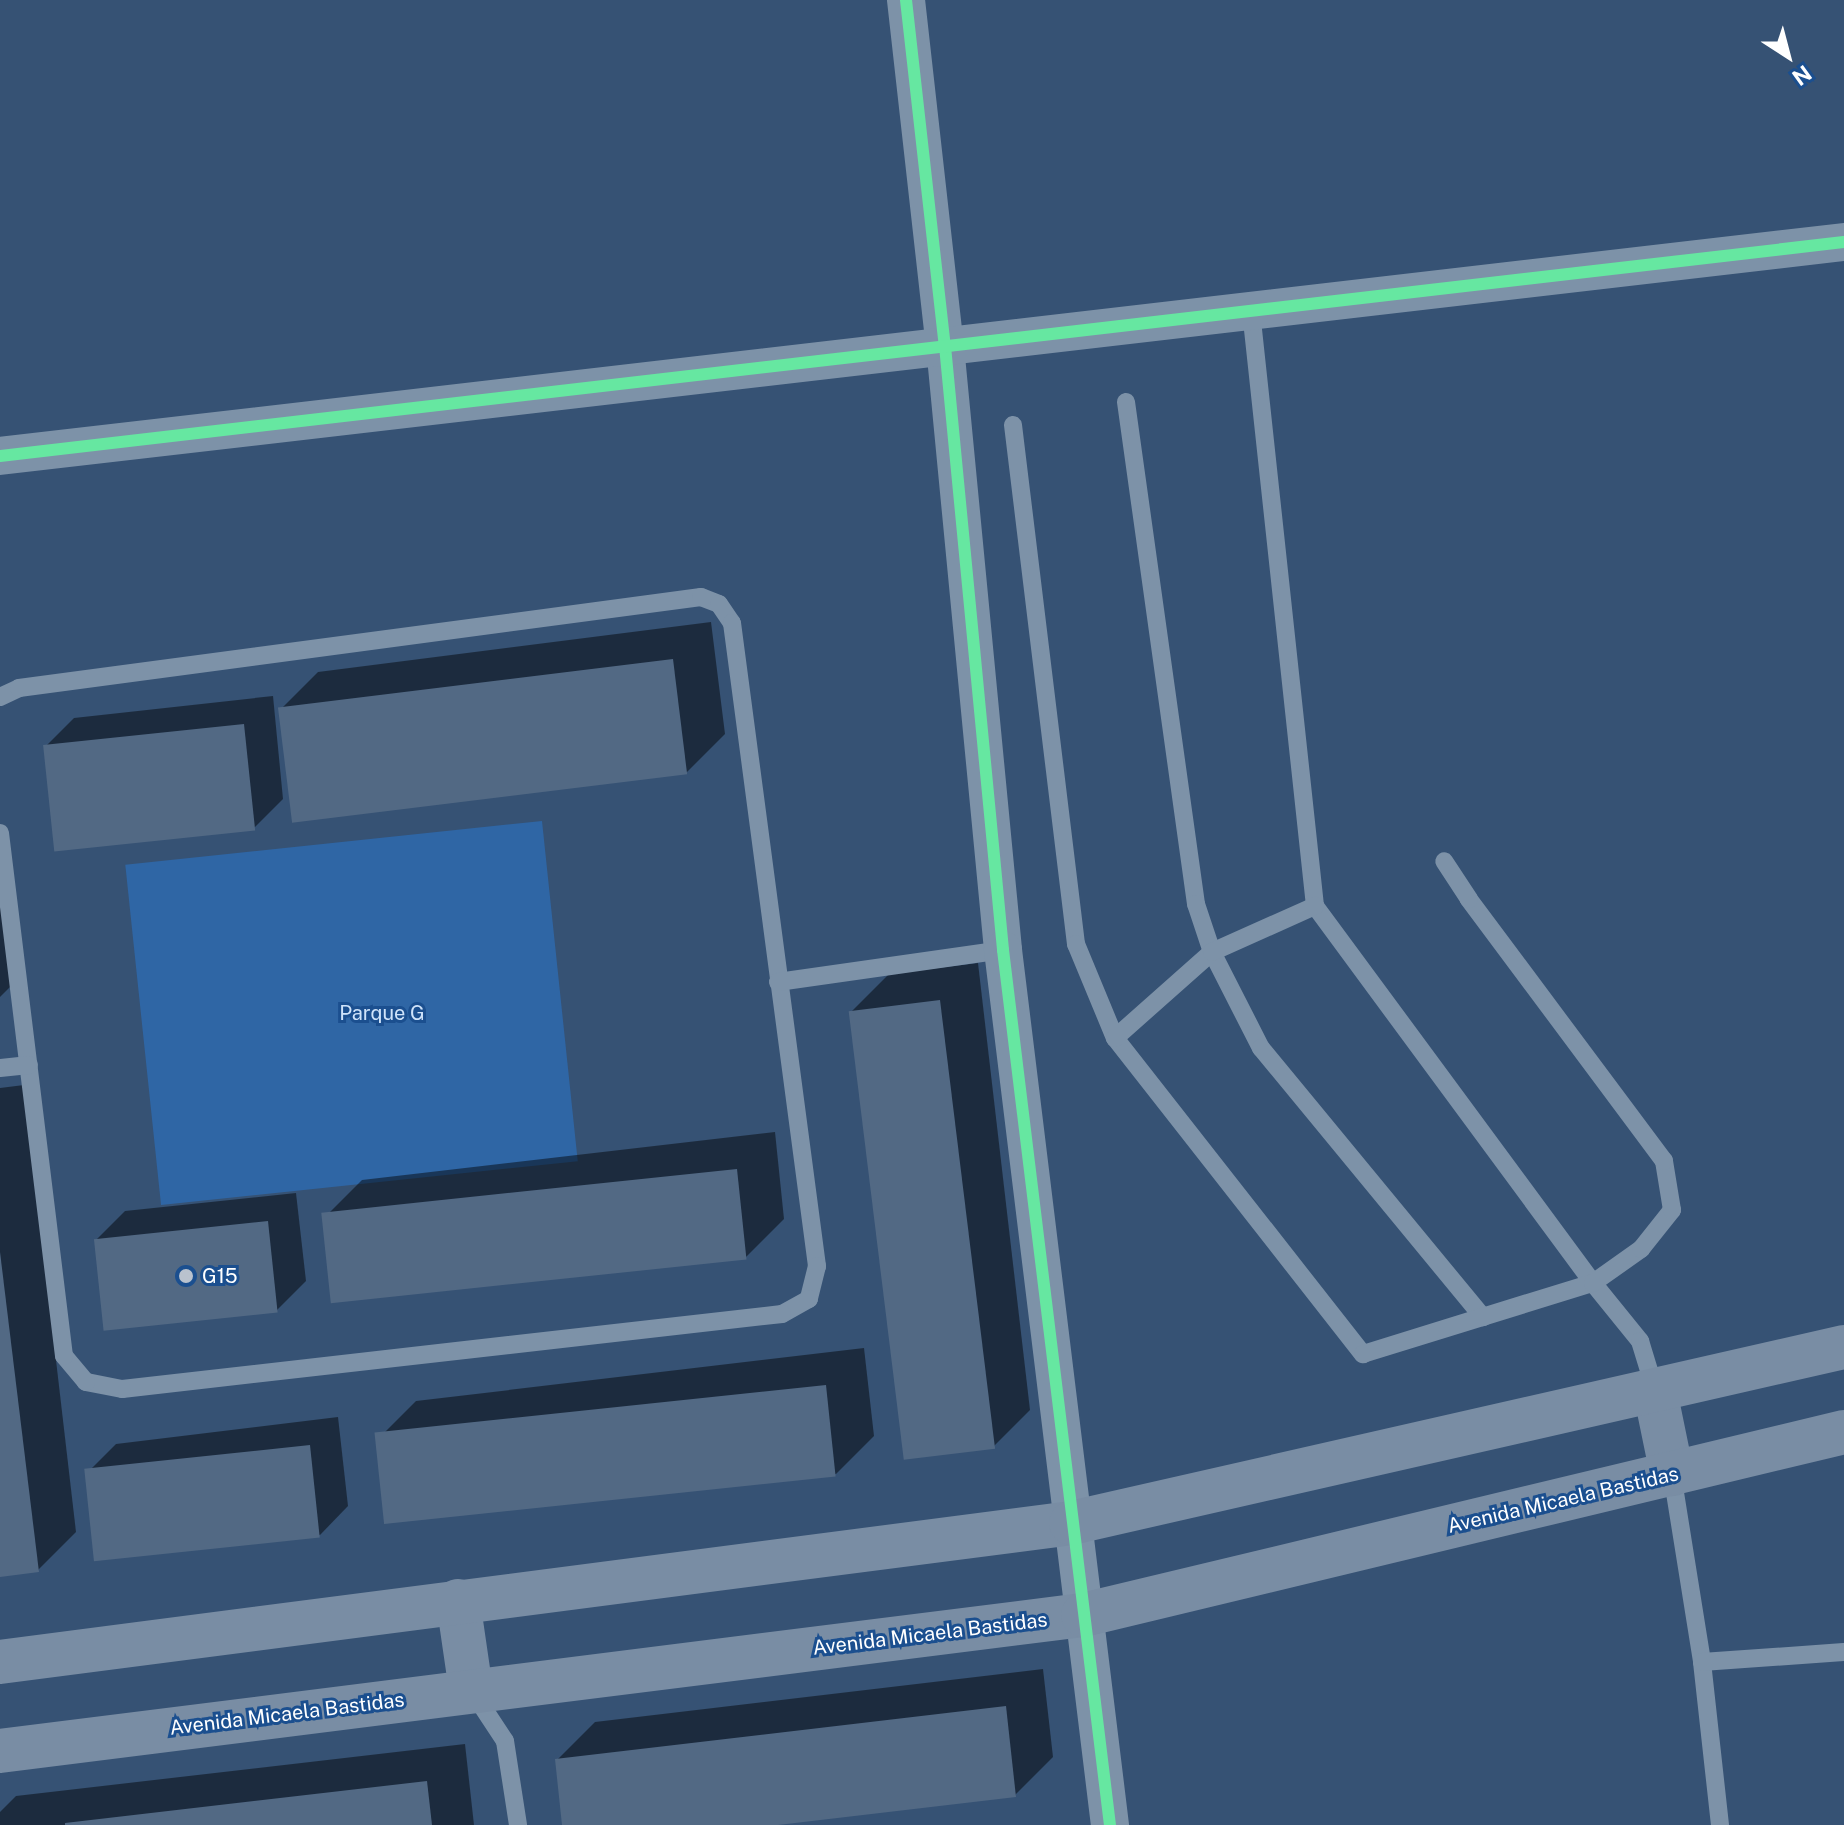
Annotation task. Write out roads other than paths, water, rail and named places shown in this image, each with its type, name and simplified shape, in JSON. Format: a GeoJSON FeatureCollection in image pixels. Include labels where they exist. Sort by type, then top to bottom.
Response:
{"type":"FeatureCollection","features":[{"type":"Feature","properties":{"kind":"main road"},"geometry":{"type":"LineString","coordinates":[[0,1662],[1071,1523],[1844,1347]]}},
{"type":"Feature","properties":{"kind":"main road"},"geometry":{"type":"LineString","coordinates":[[1655,1391],[1672,1474]]}},
{"type":"Feature","properties":{"kind":"main road","name":"Avenida Micaela Bastidas"},"geometry":{"type":"LineString","coordinates":[[0,1751],[1083,1615],[1844,1432]]}},
{"type":"Feature","properties":{"kind":"main road"},"geometry":{"type":"LineString","coordinates":[[458,1601],[471,1690]]}},
{"type":"Feature","properties":{"kind":"street"},"geometry":{"type":"LineString","coordinates":[[906,0],[945,346],[1003,950],[1110,1825]]}},
{"type":"Feature","properties":{"kind":"street"},"geometry":{"type":"LineString","coordinates":[[0,456],[1844,242]]}},
{"type":"Feature","properties":{"kind":"lane"},"geometry":{"type":"LineString","coordinates":[[1251,311],[1315,906],[1593,1283],[1640,1341],[1655,1391]]}},
{"type":"Feature","properties":{"kind":"lane"},"geometry":{"type":"LineString","coordinates":[[1126,402],[1196,904],[1212,952],[1261,1048],[1483,1317]]}},
{"type":"Feature","properties":{"kind":"lane"},"geometry":{"type":"LineString","coordinates":[[1013,425],[1076,944],[1115,1038],[1363,1354],[1593,1283],[1641,1249],[1672,1210],[1664,1161],[1444,861]]}},
{"type":"Feature","properties":{"kind":"lane"},"geometry":{"type":"LineString","coordinates":[[0,697],[19,688],[701,597],[719,604],[732,623],[817,1266],[809,1299],[782,1314],[122,1389],[86,1382],[64,1356],[0,833]]}},
{"type":"Feature","properties":{"kind":"lane"},"geometry":{"type":"LineString","coordinates":[[1115,1038],[1212,952],[1315,906]]}},
{"type":"Feature","properties":{"kind":"lane"},"geometry":{"type":"LineString","coordinates":[[778,982],[1003,950]]}},
{"type":"Feature","properties":{"kind":"lane"},"geometry":{"type":"LineString","coordinates":[[0,1068],[29,1065]]}},
{"type":"Feature","properties":{"kind":"lane"},"geometry":{"type":"LineString","coordinates":[[1672,1474],[1702,1662],[1720,1825]]}},
{"type":"Feature","properties":{"kind":"lane"},"geometry":{"type":"LineString","coordinates":[[1702,1662],[1844,1652]]}},
{"type":"Feature","properties":{"kind":"lane"},"geometry":{"type":"LineString","coordinates":[[471,1690],[505,1741],[518,1825]]}},
{"type":"Feature","properties":{"kind":"place","name":"G15"},"geometry":{"type":"Point","coordinates":[186,1276]}},
{"type":"Feature","properties":{"kind":"park label","name":"Parque G"},"geometry":{"type":"Point","coordinates":[382,1013]}}]}
